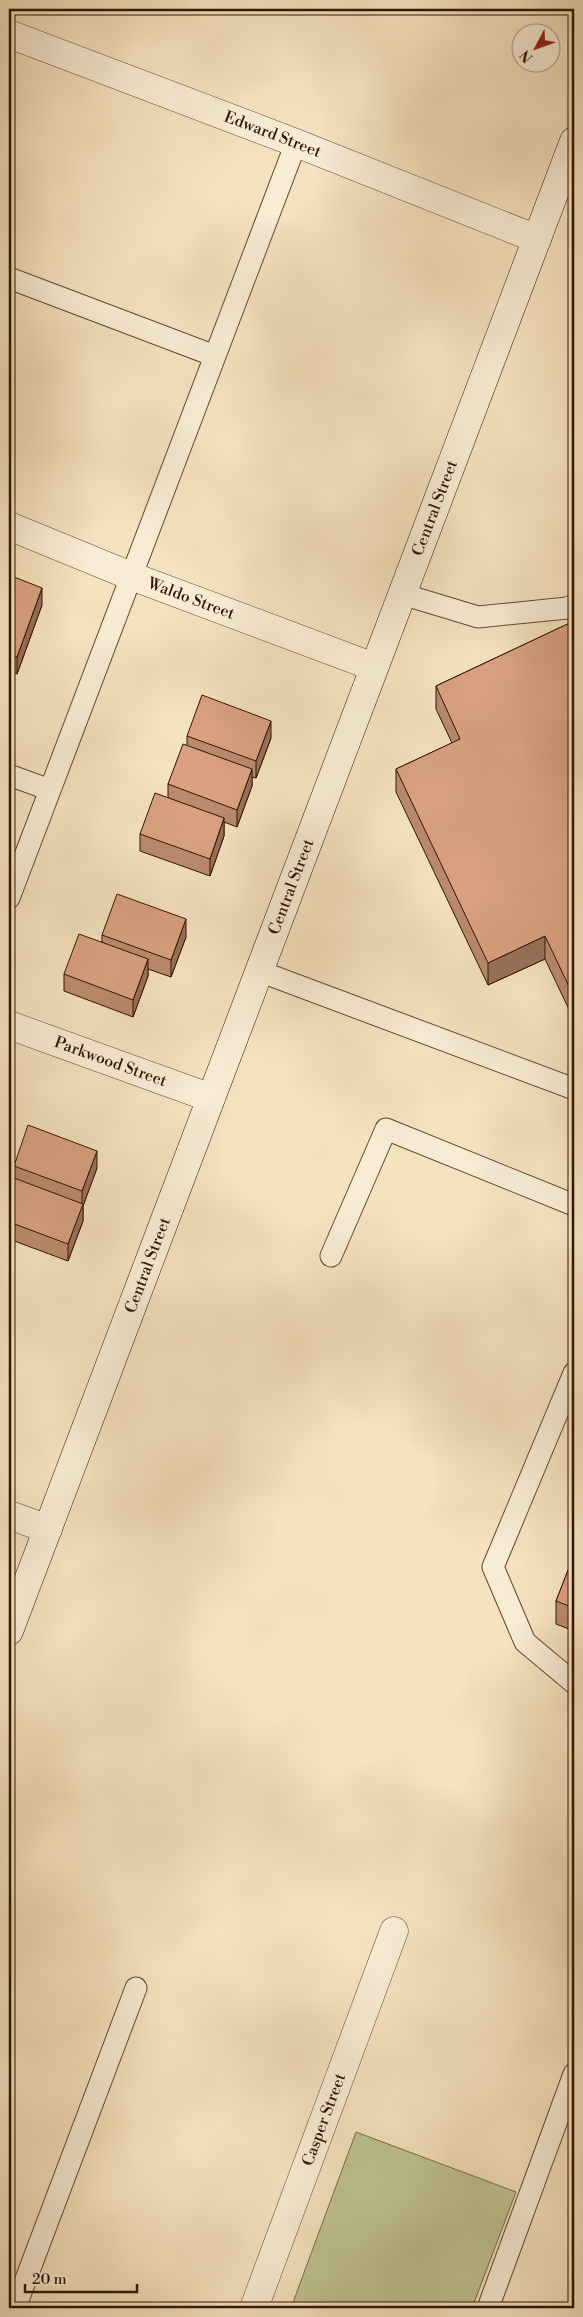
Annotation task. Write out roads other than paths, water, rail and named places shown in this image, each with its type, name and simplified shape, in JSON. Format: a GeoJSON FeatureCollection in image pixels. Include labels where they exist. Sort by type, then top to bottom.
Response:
{"type":"FeatureCollection","features":[{"type":"Feature","properties":{"kind":"street","name":"Edward Street"},"geometry":{"type":"LineString","coordinates":[[9,34],[537,239]]}},
{"type":"Feature","properties":{"kind":"street","name":"Central Street"},"geometry":{"type":"LineString","coordinates":[[9,1631],[574,141]]}},
{"type":"Feature","properties":{"kind":"street","name":"Waldo Street"},"geometry":{"type":"LineString","coordinates":[[9,526],[131,576],[374,667]]}},
{"type":"Feature","properties":{"kind":"street","name":"Parkwood Street"},"geometry":{"type":"LineString","coordinates":[[9,1024],[211,1098]]}},
{"type":"Feature","properties":{"kind":"street"},"geometry":{"type":"LineString","coordinates":[[9,1515],[48,1529]]}},
{"type":"Feature","properties":{"kind":"street","name":"Casper Street"},"geometry":{"type":"LineString","coordinates":[[254,2308],[394,1931]]}},
{"type":"Feature","properties":{"kind":"lane"},"geometry":{"type":"LineString","coordinates":[[9,898],[296,144]]}},
{"type":"Feature","properties":{"kind":"lane"},"geometry":{"type":"LineString","coordinates":[[9,278],[215,356]]}},
{"type":"Feature","properties":{"kind":"lane"},"geometry":{"type":"LineString","coordinates":[[402,594],[478,617],[567,608],[574,605]]}},
{"type":"Feature","properties":{"kind":"lane"},"geometry":{"type":"LineString","coordinates":[[9,774],[50,790]]}},
{"type":"Feature","properties":{"kind":"lane"},"geometry":{"type":"LineString","coordinates":[[259,972],[574,1089]]}},
{"type":"Feature","properties":{"kind":"lane"},"geometry":{"type":"LineString","coordinates":[[331,1256],[386,1129],[574,1205]]}},
{"type":"Feature","properties":{"kind":"lane"},"geometry":{"type":"LineString","coordinates":[[574,1373],[493,1568],[525,1642],[574,1683]]}},
{"type":"Feature","properties":{"kind":"lane"},"geometry":{"type":"LineString","coordinates":[[15,2308],[136,1988]]}},
{"type":"Feature","properties":{"kind":"lane"},"geometry":{"type":"LineString","coordinates":[[488,2308],[574,2074]]}}]}
